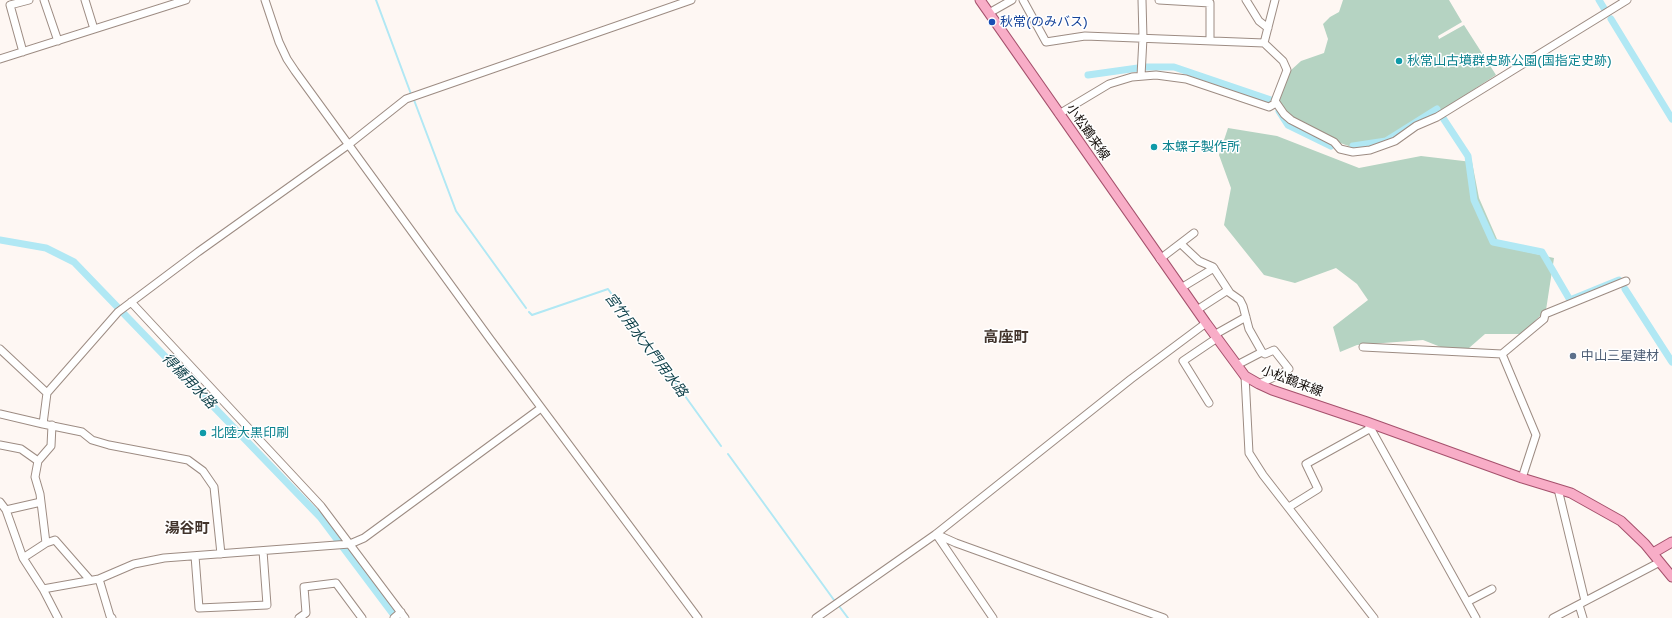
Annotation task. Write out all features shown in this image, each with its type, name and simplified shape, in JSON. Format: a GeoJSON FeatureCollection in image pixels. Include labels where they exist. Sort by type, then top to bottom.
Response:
{"type":"FeatureCollection","features":[{"type":"Feature","properties":{"kind":"main road","name":"小松鶴来線"},"geometry":{"type":"LineString","coordinates":[[980,0],[1160,259],[1245,376],[1259,384],[1369,425],[1522,478],[1571,493],[1622,521],[1645,544],[1672,578]]}},
{"type":"Feature","properties":{"kind":"main road"},"geometry":{"type":"LineString","coordinates":[[1652,553],[1672,542]]}},
{"type":"Feature","properties":{"kind":"street"},"geometry":{"type":"LineString","coordinates":[[23,52],[10,5],[29,0]]}},
{"type":"Feature","properties":{"kind":"street"},"geometry":{"type":"LineString","coordinates":[[44,0],[58,40]]}},
{"type":"Feature","properties":{"kind":"street"},"geometry":{"type":"LineString","coordinates":[[85,0],[94,29]]}},
{"type":"Feature","properties":{"kind":"street"},"geometry":{"type":"LineString","coordinates":[[0,58],[186,0]]}},
{"type":"Feature","properties":{"kind":"street"},"geometry":{"type":"LineString","coordinates":[[265,0],[279,42],[287,59],[540,408],[698,618]]}},
{"type":"Feature","properties":{"kind":"street"},"geometry":{"type":"LineString","coordinates":[[43,424],[47,393],[121,310],[198,252],[348,145],[406,100],[691,0]]}},
{"type":"Feature","properties":{"kind":"street"},"geometry":{"type":"LineString","coordinates":[[989,13],[1012,0]]}},
{"type":"Feature","properties":{"kind":"street"},"geometry":{"type":"LineString","coordinates":[[1023,0],[1046,42],[1085,36],[1264,43],[1282,61],[1287,70],[1275,101],[1276,103],[1291,120],[1334,142],[1340,149],[1353,152],[1370,150],[1395,141],[1416,126],[1437,117],[1627,0]]}},
{"type":"Feature","properties":{"kind":"street"},"geometry":{"type":"LineString","coordinates":[[1141,76],[1143,38],[1142,0]]}},
{"type":"Feature","properties":{"kind":"street"},"geometry":{"type":"LineString","coordinates":[[1160,0],[1210,3],[1210,40]]}},
{"type":"Feature","properties":{"kind":"street"},"geometry":{"type":"LineString","coordinates":[[1246,0],[1259,22],[1268,28]]}},
{"type":"Feature","properties":{"kind":"street"},"geometry":{"type":"LineString","coordinates":[[1264,43],[1275,0]]}},
{"type":"Feature","properties":{"kind":"street"},"geometry":{"type":"LineString","coordinates":[[1059,114],[1109,84],[1156,74],[1186,79],[1268,107],[1276,103]]}},
{"type":"Feature","properties":{"kind":"street"},"geometry":{"type":"LineString","coordinates":[[1160,259],[1194,233]]}},
{"type":"Feature","properties":{"kind":"street"},"geometry":{"type":"LineString","coordinates":[[1181,244],[1199,261],[1214,268],[1228,290],[1240,300],[1249,329],[1262,352]]}},
{"type":"Feature","properties":{"kind":"street"},"geometry":{"type":"LineString","coordinates":[[1181,288],[1214,268]]}},
{"type":"Feature","properties":{"kind":"street"},"geometry":{"type":"LineString","coordinates":[[1363,347],[1502,354],[1544,319],[1545,314],[1626,281]]}},
{"type":"Feature","properties":{"kind":"street"},"geometry":{"type":"LineString","coordinates":[[1197,310],[1228,290]]}},
{"type":"Feature","properties":{"kind":"street"},"geometry":{"type":"LineString","coordinates":[[131,302],[321,506],[399,616]]}},
{"type":"Feature","properties":{"kind":"street"},"geometry":{"type":"LineString","coordinates":[[1209,403],[1183,361],[1216,336],[1246,317]]}},
{"type":"Feature","properties":{"kind":"street"},"geometry":{"type":"LineString","coordinates":[[816,618],[936,534],[1131,379],[1206,323]]}},
{"type":"Feature","properties":{"kind":"street"},"geometry":{"type":"LineString","coordinates":[[0,349],[47,393]]}},
{"type":"Feature","properties":{"kind":"street"},"geometry":{"type":"LineString","coordinates":[[1237,365],[1262,352],[1265,354],[1274,350],[1288,369],[1281,374],[1259,384]]}},
{"type":"Feature","properties":{"kind":"street"},"geometry":{"type":"LineString","coordinates":[[1502,354],[1536,435],[1522,478]]}},
{"type":"Feature","properties":{"kind":"street"},"geometry":{"type":"LineString","coordinates":[[1245,376],[1249,453],[1263,475],[1374,618]]}},
{"type":"Feature","properties":{"kind":"street"},"geometry":{"type":"LineString","coordinates":[[43,589],[99,579],[134,564],[164,558],[348,544],[364,538],[540,408]]}},
{"type":"Feature","properties":{"kind":"street"},"geometry":{"type":"LineString","coordinates":[[0,414],[82,432],[92,440],[98,442],[188,460],[203,471],[214,487],[221,554]]}},
{"type":"Feature","properties":{"kind":"street"},"geometry":{"type":"LineString","coordinates":[[46,542],[41,502],[35,477],[38,461],[51,446],[52,425]]}},
{"type":"Feature","properties":{"kind":"street"},"geometry":{"type":"LineString","coordinates":[[1289,507],[1318,489],[1306,464],[1369,425],[1476,618]]}},
{"type":"Feature","properties":{"kind":"street"},"geometry":{"type":"LineString","coordinates":[[0,445],[21,449],[38,461]]}},
{"type":"Feature","properties":{"kind":"street"},"geometry":{"type":"LineString","coordinates":[[1558,489],[1582,603],[1583,618]]}},
{"type":"Feature","properties":{"kind":"street"},"geometry":{"type":"LineString","coordinates":[[0,502],[6,510],[23,558],[43,589],[58,618]]}},
{"type":"Feature","properties":{"kind":"street"},"geometry":{"type":"LineString","coordinates":[[6,510],[41,502]]}},
{"type":"Feature","properties":{"kind":"street"},"geometry":{"type":"LineString","coordinates":[[936,534],[993,618]]}},
{"type":"Feature","properties":{"kind":"street"},"geometry":{"type":"LineString","coordinates":[[936,534],[956,543],[1164,618]]}},
{"type":"Feature","properties":{"kind":"street"},"geometry":{"type":"LineString","coordinates":[[23,558],[46,542],[56,540],[90,580]]}},
{"type":"Feature","properties":{"kind":"street"},"geometry":{"type":"LineString","coordinates":[[195,556],[199,608],[266,605],[263,551]]}},
{"type":"Feature","properties":{"kind":"street"},"geometry":{"type":"LineString","coordinates":[[1553,618],[1660,562]]}},
{"type":"Feature","properties":{"kind":"street"},"geometry":{"type":"LineString","coordinates":[[99,579],[110,617]]}},
{"type":"Feature","properties":{"kind":"street"},"geometry":{"type":"LineString","coordinates":[[299,618],[308,616],[304,587],[336,583],[362,618]]}},
{"type":"Feature","properties":{"kind":"street"},"geometry":{"type":"LineString","coordinates":[[1467,602],[1492,589]]}},
{"type":"Feature","properties":{"kind":"green space"},"geometry":{"type":"Polygon","coordinates":[[[1343,0],[1449,0],[1462,22],[1438,36],[1439,39],[1464,25],[1496,75],[1428,119],[1400,131],[1380,144],[1365,148],[1354,148],[1335,141],[1288,115],[1278,100],[1290,71],[1301,61],[1324,53],[1328,39],[1323,24],[1330,17],[1339,12],[1343,0]]]}},
{"type":"Feature","properties":{"kind":"green space"},"geometry":{"type":"Polygon","coordinates":[[[1228,128],[1277,136],[1359,168],[1421,156],[1472,162],[1479,198],[1500,246],[1554,258],[1546,310],[1522,334],[1485,334],[1461,355],[1423,340],[1357,345],[1340,352],[1333,327],[1368,300],[1357,284],[1336,268],[1295,283],[1264,275],[1224,225],[1231,188],[1219,155],[1228,128]]]}},
{"type":"Feature","properties":{"kind":"waterway","name":"宮竹用水大門用水路"},"geometry":{"type":"LineString","coordinates":[[376,0],[411,94]]}},
{"type":"Feature","properties":{"kind":"waterway"},"geometry":{"type":"LineString","coordinates":[[1599,0],[1605,10]]}},
{"type":"Feature","properties":{"kind":"waterway"},"geometry":{"type":"LineString","coordinates":[[1611,19],[1672,119]]}},
{"type":"Feature","properties":{"kind":"waterway"},"geometry":{"type":"LineString","coordinates":[[1146,67],[1174,67],[1271,100]]}},
{"type":"Feature","properties":{"kind":"waterway"},"geometry":{"type":"LineString","coordinates":[[1088,75],[1138,68]]}},
{"type":"Feature","properties":{"kind":"waterway","name":"宮竹用水大門用水路"},"geometry":{"type":"LineString","coordinates":[[414,100],[456,211],[526,308]]}},
{"type":"Feature","properties":{"kind":"waterway"},"geometry":{"type":"LineString","coordinates":[[1353,146],[1386,141],[1437,109]]}},
{"type":"Feature","properties":{"kind":"waterway"},"geometry":{"type":"LineString","coordinates":[[1279,111],[1288,125],[1331,146]]}},
{"type":"Feature","properties":{"kind":"waterway"},"geometry":{"type":"LineString","coordinates":[[1443,118],[1468,156],[1474,200],[1493,242],[1542,252],[1570,300],[1619,280]]}},
{"type":"Feature","properties":{"kind":"waterway","name":"得橋用水路"},"geometry":{"type":"LineString","coordinates":[[0,240],[46,248],[74,262],[320,517],[396,618]]}},
{"type":"Feature","properties":{"kind":"waterway","name":"宮竹用水大門用水路"},"geometry":{"type":"LineString","coordinates":[[529,312],[532,315],[608,289],[721,446]]}},
{"type":"Feature","properties":{"kind":"waterway"},"geometry":{"type":"LineString","coordinates":[[1625,289],[1672,362]]}},
{"type":"Feature","properties":{"kind":"waterway","name":"宮竹用水大門用水路"},"geometry":{"type":"LineString","coordinates":[[728,454],[834,600]]}},
{"type":"Feature","properties":{"kind":"waterway","name":"宮竹用水大門用水路"},"geometry":{"type":"LineString","coordinates":[[839,606],[848,618]]}},
{"type":"Feature","properties":{"kind":"place","name":"秋常(のみバス)"},"geometry":{"type":"Point","coordinates":[992,22]}},
{"type":"Feature","properties":{"kind":"place","name":"秋常山古墳群史跡公園(国指定史跡)"},"geometry":{"type":"Point","coordinates":[1399,61]}},
{"type":"Feature","properties":{"kind":"place","name":"本螺子製作所"},"geometry":{"type":"Point","coordinates":[1154,147]}},
{"type":"Feature","properties":{"kind":"place","name":"中山三星建材"},"geometry":{"type":"Point","coordinates":[1573,356]}},
{"type":"Feature","properties":{"kind":"place","name":"北陸大黒印刷"},"geometry":{"type":"Point","coordinates":[203,433]}},
{"type":"Feature","properties":{"kind":"district","name":"高座町"},"geometry":{"type":"Point","coordinates":[1006,337]}},
{"type":"Feature","properties":{"kind":"district","name":"湯谷町"},"geometry":{"type":"Point","coordinates":[187,528]}}]}
